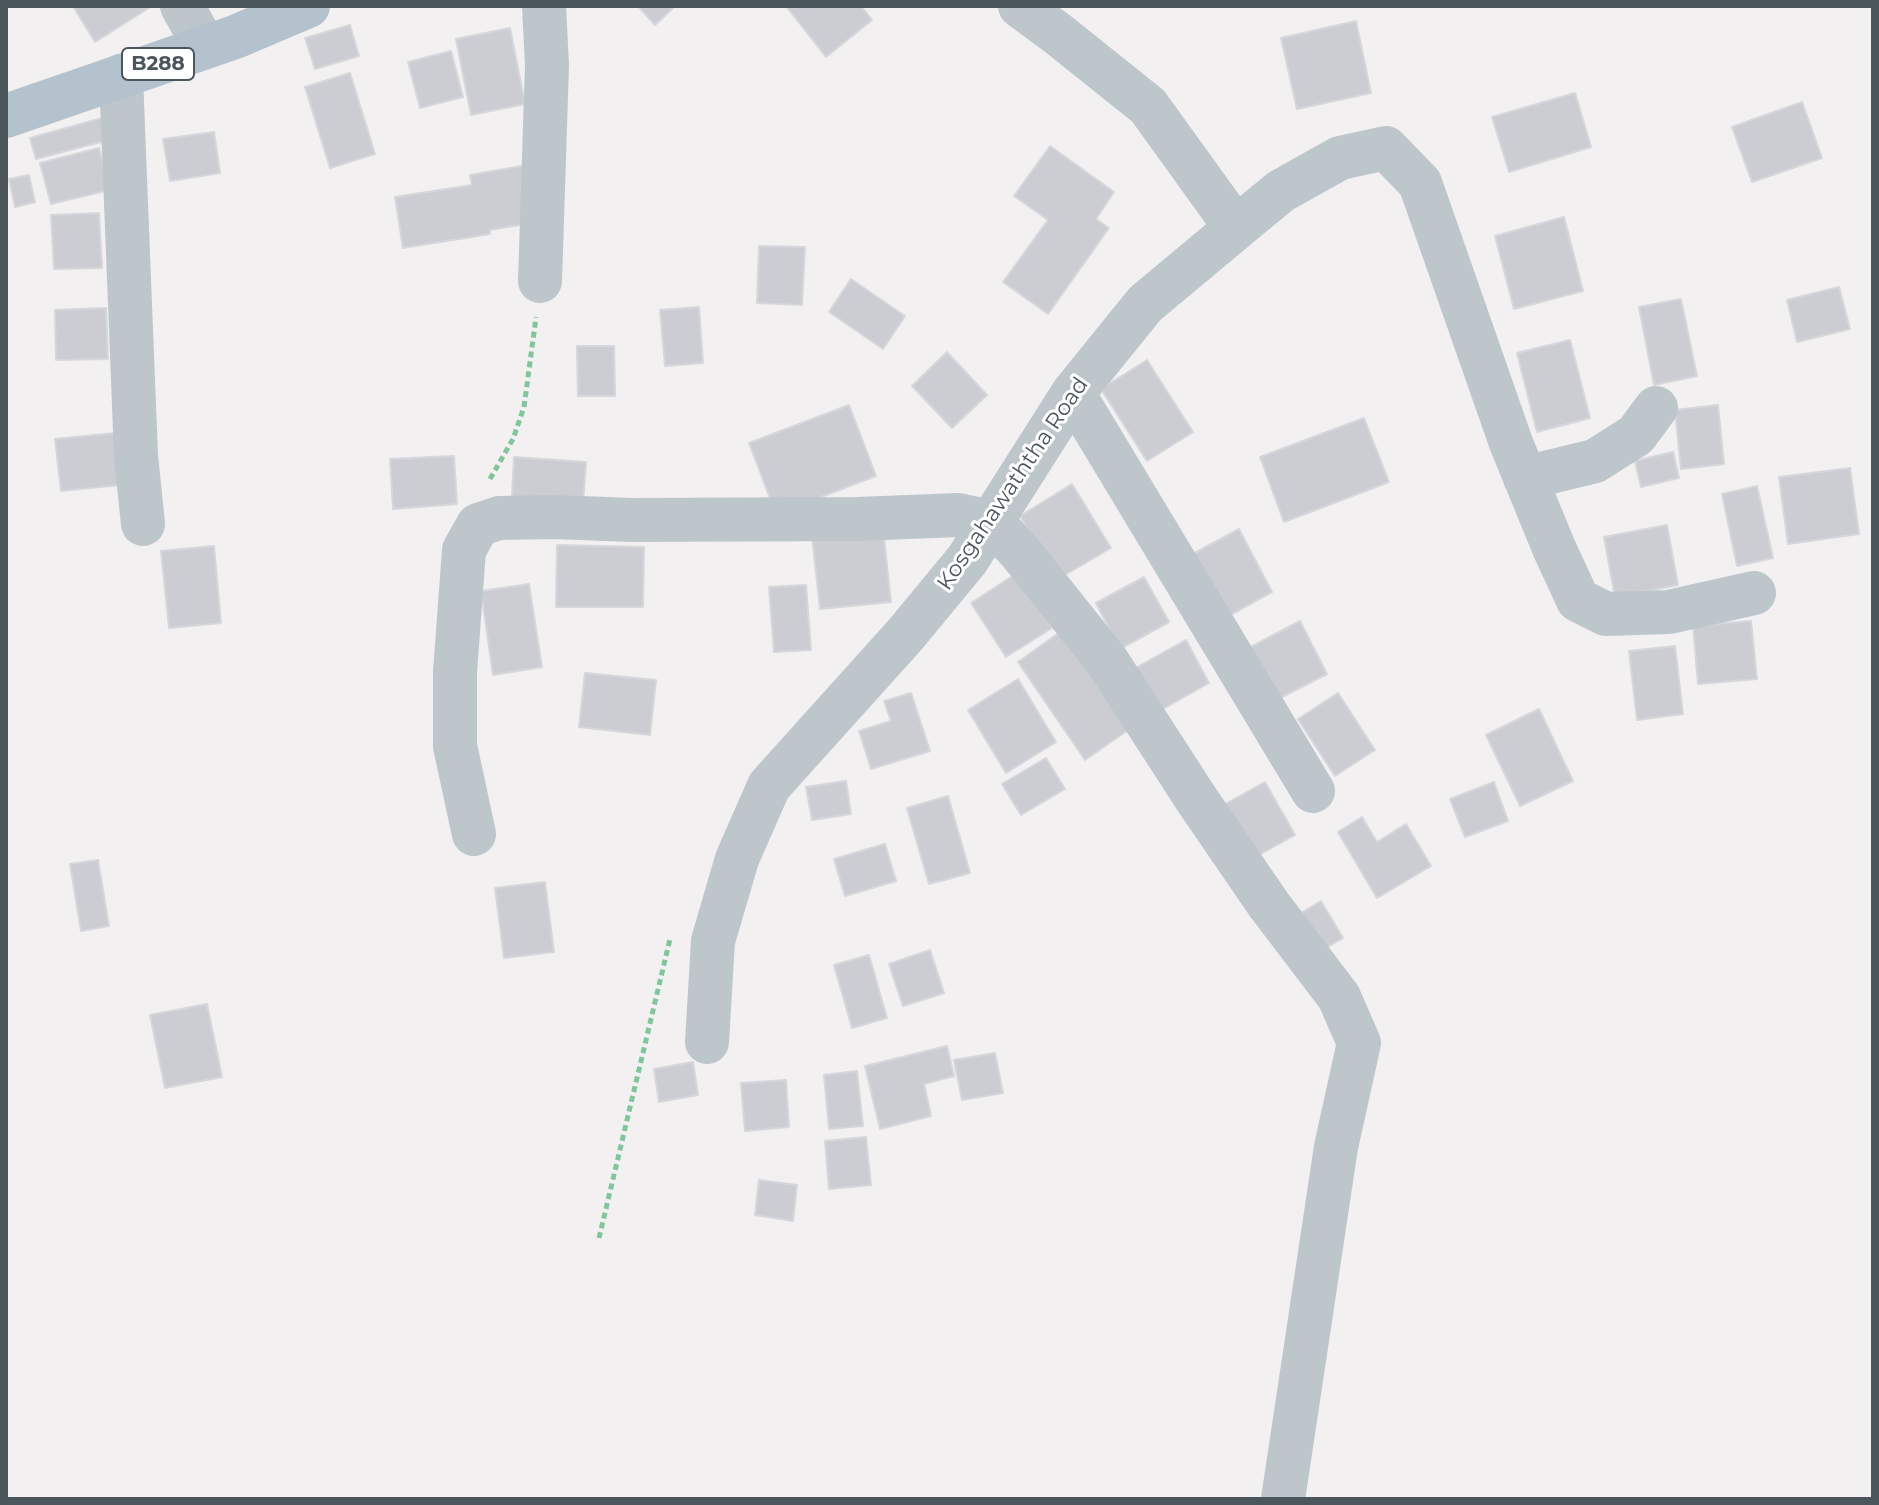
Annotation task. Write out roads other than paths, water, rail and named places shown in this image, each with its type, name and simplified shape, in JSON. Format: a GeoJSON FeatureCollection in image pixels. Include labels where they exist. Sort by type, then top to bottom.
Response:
{"type":"FeatureCollection","features":[{"type":"Feature","properties":{"kind":"main road","name":"B288"},"geometry":{"type":"LineString","coordinates":[[6,116],[235,37],[308,6]]}},
{"type":"Feature","properties":{"kind":"street"},"geometry":{"type":"LineString","coordinates":[[182,6],[205,47]]}},
{"type":"Feature","properties":{"kind":"street"},"geometry":{"type":"LineString","coordinates":[[540,281],[547,65],[544,6]]}},
{"type":"Feature","properties":{"kind":"street"},"geometry":{"type":"LineString","coordinates":[[1020,6],[1148,106],[1236,228]]}},
{"type":"Feature","properties":{"kind":"street"},"geometry":{"type":"LineString","coordinates":[[121,76],[136,456],[143,524]]}},
{"type":"Feature","properties":{"kind":"street","name":"Kosgahawaththa Road"},"geometry":{"type":"LineString","coordinates":[[707,1042],[713,941],[737,859],[769,786],[905,635],[967,560],[1073,393],[1145,304],[1281,191],[1340,158],[1386,148],[1420,183],[1525,478]]}},
{"type":"Feature","properties":{"kind":"street"},"geometry":{"type":"LineString","coordinates":[[1073,393],[1313,791]]}},
{"type":"Feature","properties":{"kind":"street"},"geometry":{"type":"LineString","coordinates":[[1656,408],[1636,435],[1595,461],[1525,478],[1578,600],[1606,614],[1669,612],[1754,593]]}},
{"type":"Feature","properties":{"kind":"street"},"geometry":{"type":"LineString","coordinates":[[474,834],[455,746],[455,672],[464,550],[478,525],[499,518],[554,517],[632,520],[858,519],[958,515],[992,522],[1020,552],[1107,661],[1260,892],[1339,997],[1359,1043],[1336,1147],[1283,1499]]}}]}
